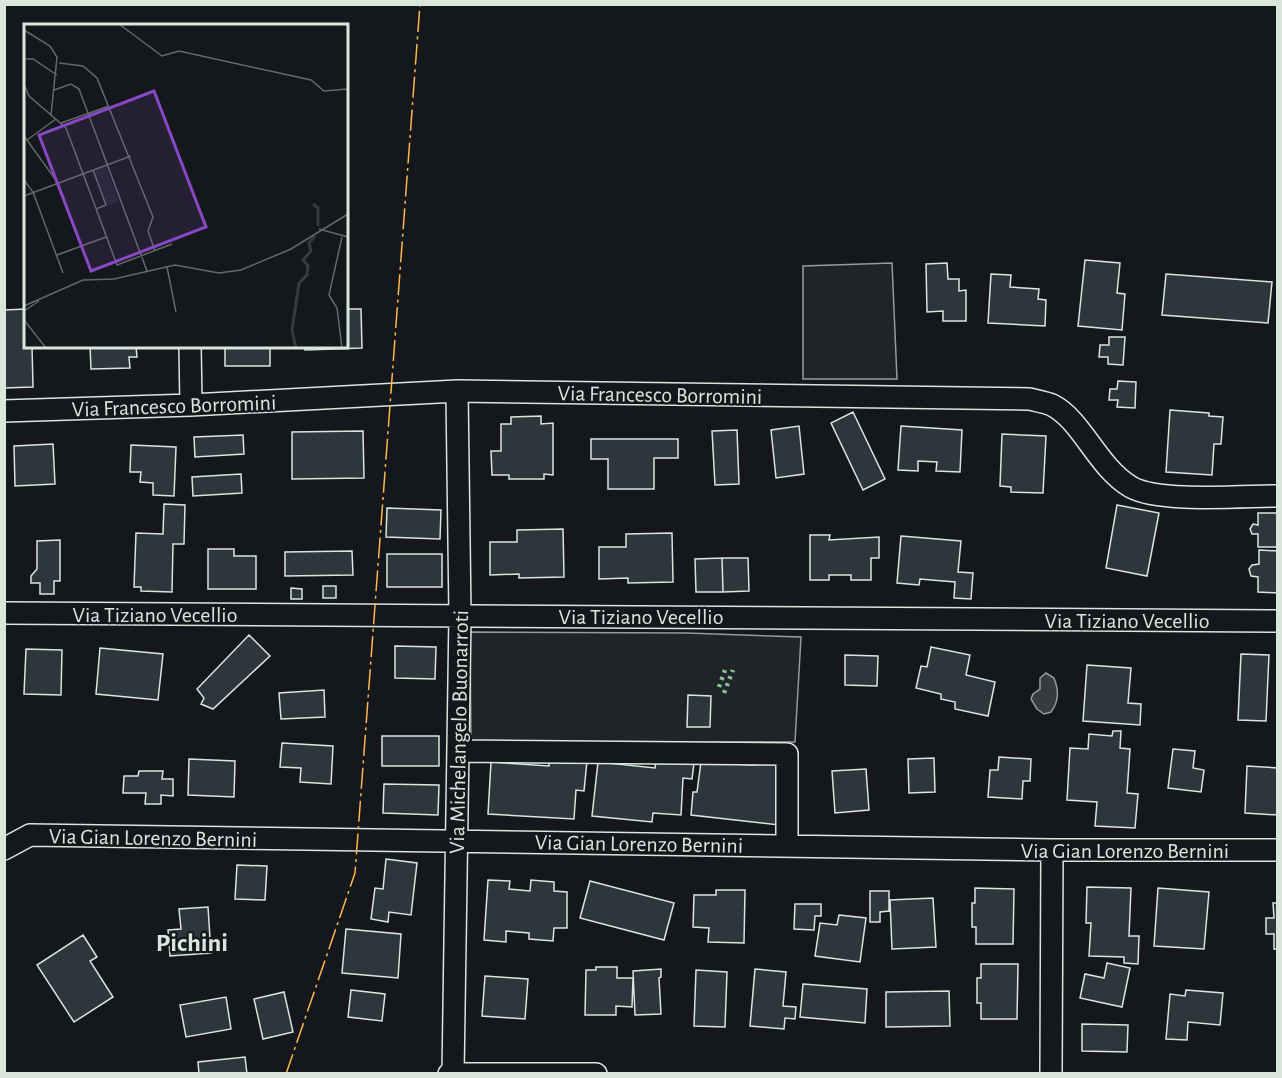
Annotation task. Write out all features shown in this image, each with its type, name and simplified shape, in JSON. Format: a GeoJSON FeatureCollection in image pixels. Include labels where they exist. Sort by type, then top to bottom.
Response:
{"type":"FeatureCollection","features":[{"type":"Feature","properties":{"kind":"street"},"geometry":{"type":"LineString","coordinates":[[190,348],[191,405]]}},
{"type":"Feature","properties":{"kind":"street","name":"Via Francesco Borromini"},"geometry":{"type":"LineString","coordinates":[[4,411],[191,405],[458,391],[1030,399],[1051,404],[1068,416],[1107,468],[1132,488],[1179,497],[1278,496]]}},
{"type":"Feature","properties":{"kind":"street","name":"Via Michelangelo Buonarroti"},"geometry":{"type":"LineString","coordinates":[[452,1073],[460,615],[458,391]]}},
{"type":"Feature","properties":{"kind":"street","name":"Via Tiziano Vecellio"},"geometry":{"type":"LineString","coordinates":[[4,613],[1278,621]]}},
{"type":"Feature","properties":{"kind":"street"},"geometry":{"type":"LineString","coordinates":[[458,752],[787,754],[787,846]]}},
{"type":"Feature","properties":{"kind":"street","name":"Via Gian Lorenzo Bernini"},"geometry":{"type":"LineString","coordinates":[[4,849],[30,835],[1052,850],[1278,850]]}},
{"type":"Feature","properties":{"kind":"street"},"geometry":{"type":"LineString","coordinates":[[1051,1074],[1052,850]]}},
{"type":"Feature","properties":{"kind":"street"},"geometry":{"type":"LineString","coordinates":[[452,1073],[596,1074]]}},
{"type":"Feature","properties":{"kind":"shaded area"},"geometry":{"type":"Polygon","coordinates":[[[892,263],[897,379],[803,379],[803,266],[892,263]]]}},
{"type":"Feature","properties":{"kind":"shaded area"},"geometry":{"type":"Polygon","coordinates":[[[470,632],[687,633],[801,637],[795,742],[471,743],[470,632]]]}},
{"type":"Feature","properties":{"kind":"shaded area"},"geometry":{"type":"Polygon","coordinates":[[[1046,673],[1054,678],[1057,696],[1056,704],[1051,712],[1044,714],[1037,709],[1031,699],[1033,694],[1040,689],[1040,678],[1046,673]]]}},
{"type":"Feature","properties":{"kind":"building"},"geometry":{"type":"Polygon","coordinates":[[[1085,260],[1120,263],[1117,293],[1125,294],[1122,330],[1078,326],[1085,260]]]}},
{"type":"Feature","properties":{"kind":"building"},"geometry":{"type":"Polygon","coordinates":[[[947,263],[948,279],[959,279],[959,291],[966,290],[966,321],[943,321],[943,311],[927,312],[926,264],[947,263]]]}},
{"type":"Feature","properties":{"kind":"building"},"geometry":{"type":"Polygon","coordinates":[[[991,274],[1011,275],[1010,287],[1039,289],[1038,299],[1046,300],[1045,326],[988,323],[991,274]]]}},
{"type":"Feature","properties":{"kind":"building"},"geometry":{"type":"Polygon","coordinates":[[[1166,274],[1272,282],[1268,323],[1162,315],[1166,274]]]}},
{"type":"Feature","properties":{"kind":"building"},"geometry":{"type":"Polygon","coordinates":[[[24,309],[24,348],[32,348],[33,387],[4,388],[4,310],[24,309]]]}},
{"type":"Feature","properties":{"kind":"building"},"geometry":{"type":"Polygon","coordinates":[[[348,309],[361,309],[362,348],[305,350],[305,348],[348,348],[348,309]]]}},
{"type":"Feature","properties":{"kind":"building"},"geometry":{"type":"Polygon","coordinates":[[[1109,337],[1125,337],[1123,365],[1108,364],[1108,357],[1099,357],[1100,345],[1109,345],[1109,337]]]}},
{"type":"Feature","properties":{"kind":"building"},"geometry":{"type":"Polygon","coordinates":[[[90,348],[136,348],[137,357],[129,357],[130,368],[91,369],[90,348]]]}},
{"type":"Feature","properties":{"kind":"building"},"geometry":{"type":"Polygon","coordinates":[[[225,348],[270,348],[270,366],[225,366],[225,348]]]}},
{"type":"Feature","properties":{"kind":"building"},"geometry":{"type":"Polygon","coordinates":[[[1118,381],[1136,382],[1135,408],[1117,407],[1118,400],[1109,400],[1110,389],[1117,389],[1118,381]]]}},
{"type":"Feature","properties":{"kind":"building"},"geometry":{"type":"Polygon","coordinates":[[[1170,410],[1209,413],[1209,416],[1223,417],[1221,444],[1214,444],[1212,475],[1166,472],[1170,410]]]}},
{"type":"Feature","properties":{"kind":"building"},"geometry":{"type":"Polygon","coordinates":[[[853,412],[885,479],[863,490],[831,423],[853,412]]]}},
{"type":"Feature","properties":{"kind":"building"},"geometry":{"type":"Polygon","coordinates":[[[541,416],[541,424],[553,423],[553,475],[544,474],[544,479],[509,479],[509,475],[492,475],[491,451],[501,451],[501,424],[511,424],[511,417],[541,416]]]}},
{"type":"Feature","properties":{"kind":"building"},"geometry":{"type":"Polygon","coordinates":[[[799,426],[804,474],[776,478],[771,430],[799,426]]]}},
{"type":"Feature","properties":{"kind":"building"},"geometry":{"type":"Polygon","coordinates":[[[901,426],[962,430],[960,472],[936,471],[937,462],[918,461],[918,471],[898,470],[901,426]]]}},
{"type":"Feature","properties":{"kind":"building"},"geometry":{"type":"Polygon","coordinates":[[[737,430],[739,484],[715,485],[712,431],[737,430]]]}},
{"type":"Feature","properties":{"kind":"building"},"geometry":{"type":"Polygon","coordinates":[[[363,431],[364,478],[292,479],[292,432],[363,431]]]}},
{"type":"Feature","properties":{"kind":"building"},"geometry":{"type":"Polygon","coordinates":[[[1002,434],[1046,436],[1043,493],[1011,492],[1011,487],[1000,486],[1002,434]]]}},
{"type":"Feature","properties":{"kind":"building"},"geometry":{"type":"Polygon","coordinates":[[[243,435],[244,454],[195,457],[194,437],[243,435]]]}},
{"type":"Feature","properties":{"kind":"building"},"geometry":{"type":"Polygon","coordinates":[[[591,439],[678,439],[678,458],[654,458],[654,489],[608,489],[608,459],[591,459],[591,439]]]}},
{"type":"Feature","properties":{"kind":"building"},"geometry":{"type":"Polygon","coordinates":[[[53,444],[55,484],[15,486],[14,446],[53,444]]]}},
{"type":"Feature","properties":{"kind":"building"},"geometry":{"type":"Polygon","coordinates":[[[131,445],[176,447],[174,496],[153,495],[153,483],[140,482],[141,472],[130,472],[131,445]]]}},
{"type":"Feature","properties":{"kind":"building"},"geometry":{"type":"Polygon","coordinates":[[[241,474],[242,493],[193,496],[192,477],[241,474]]]}},
{"type":"Feature","properties":{"kind":"building"},"geometry":{"type":"Polygon","coordinates":[[[164,504],[185,505],[184,544],[173,544],[172,592],[141,591],[141,587],[134,587],[136,533],[163,534],[164,504]]]}},
{"type":"Feature","properties":{"kind":"building"},"geometry":{"type":"Polygon","coordinates":[[[1117,505],[1159,513],[1147,576],[1106,568],[1117,505]]]}},
{"type":"Feature","properties":{"kind":"building"},"geometry":{"type":"Polygon","coordinates":[[[387,508],[441,510],[440,539],[386,537],[387,508]]]}},
{"type":"Feature","properties":{"kind":"building"},"geometry":{"type":"Polygon","coordinates":[[[1258,513],[1278,513],[1278,547],[1258,547],[1258,534],[1252,534],[1250,529],[1253,524],[1258,525],[1258,513]]]}},
{"type":"Feature","properties":{"kind":"building"},"geometry":{"type":"Polygon","coordinates":[[[563,529],[564,577],[519,578],[519,574],[490,575],[490,542],[517,542],[517,530],[563,529]]]}},
{"type":"Feature","properties":{"kind":"building"},"geometry":{"type":"Polygon","coordinates":[[[672,533],[673,582],[628,583],[628,578],[599,579],[599,547],[626,547],[626,534],[672,533]]]}},
{"type":"Feature","properties":{"kind":"building"},"geometry":{"type":"Polygon","coordinates":[[[810,535],[830,535],[829,540],[879,537],[879,558],[871,558],[871,580],[851,580],[851,575],[829,575],[829,580],[810,580],[810,535]]]}},
{"type":"Feature","properties":{"kind":"building"},"geometry":{"type":"Polygon","coordinates":[[[901,536],[961,541],[958,572],[973,573],[971,599],[954,598],[955,582],[920,579],[919,585],[897,583],[901,536]]]}},
{"type":"Feature","properties":{"kind":"building"},"geometry":{"type":"Polygon","coordinates":[[[60,540],[60,581],[54,581],[54,594],[40,594],[40,583],[31,583],[31,576],[37,569],[37,541],[60,540]]]}},
{"type":"Feature","properties":{"kind":"building"},"geometry":{"type":"Polygon","coordinates":[[[208,549],[234,549],[234,556],[256,556],[256,589],[208,589],[208,549]]]}},
{"type":"Feature","properties":{"kind":"building"},"geometry":{"type":"Polygon","coordinates":[[[1259,550],[1278,551],[1278,593],[1258,592],[1258,577],[1251,576],[1249,569],[1252,565],[1259,564],[1259,550]]]}},
{"type":"Feature","properties":{"kind":"building"},"geometry":{"type":"Polygon","coordinates":[[[352,551],[353,575],[285,576],[285,552],[352,551]]]}},
{"type":"Feature","properties":{"kind":"building"},"geometry":{"type":"Polygon","coordinates":[[[387,554],[442,554],[442,587],[387,587],[387,554]]]}},
{"type":"Feature","properties":{"kind":"building"},"geometry":{"type":"Polygon","coordinates":[[[722,558],[723,592],[696,592],[695,559],[722,558]]]}},
{"type":"Feature","properties":{"kind":"building"},"geometry":{"type":"Polygon","coordinates":[[[722,558],[748,558],[749,591],[723,592],[722,558]]]}},
{"type":"Feature","properties":{"kind":"building"},"geometry":{"type":"Polygon","coordinates":[[[323,586],[336,586],[336,598],[323,598],[323,586]]]}},
{"type":"Feature","properties":{"kind":"building"},"geometry":{"type":"Polygon","coordinates":[[[291,588],[302,589],[302,599],[291,599],[291,588]]]}},
{"type":"Feature","properties":{"kind":"building"},"geometry":{"type":"Polygon","coordinates":[[[249,635],[270,656],[213,709],[201,704],[204,698],[197,689],[249,635]]]}},
{"type":"Feature","properties":{"kind":"building"},"geometry":{"type":"Polygon","coordinates":[[[395,646],[436,647],[435,679],[395,678],[395,646]]]}},
{"type":"Feature","properties":{"kind":"building"},"geometry":{"type":"Polygon","coordinates":[[[931,647],[970,655],[966,675],[995,682],[988,716],[955,709],[955,702],[941,699],[941,694],[916,688],[921,666],[927,667],[931,647]]]}},
{"type":"Feature","properties":{"kind":"building"},"geometry":{"type":"Polygon","coordinates":[[[100,648],[163,654],[158,700],[96,694],[100,648]]]}},
{"type":"Feature","properties":{"kind":"building"},"geometry":{"type":"Polygon","coordinates":[[[26,649],[62,650],[61,695],[24,694],[26,649]]]}},
{"type":"Feature","properties":{"kind":"building"},"geometry":{"type":"Polygon","coordinates":[[[1241,654],[1269,655],[1266,721],[1238,720],[1241,654]]]}},
{"type":"Feature","properties":{"kind":"building"},"geometry":{"type":"Polygon","coordinates":[[[845,655],[878,656],[877,686],[845,685],[845,655]]]}},
{"type":"Feature","properties":{"kind":"building"},"geometry":{"type":"Polygon","coordinates":[[[1087,665],[1131,668],[1128,703],[1141,704],[1140,725],[1083,721],[1087,665]]]}},
{"type":"Feature","properties":{"kind":"building"},"geometry":{"type":"Polygon","coordinates":[[[324,690],[325,717],[281,719],[279,693],[324,690]]]}},
{"type":"Feature","properties":{"kind":"building"},"geometry":{"type":"Polygon","coordinates":[[[688,695],[711,696],[710,727],[687,727],[688,695]]]}},
{"type":"Feature","properties":{"kind":"building"},"geometry":{"type":"Polygon","coordinates":[[[1113,731],[1121,731],[1120,748],[1130,749],[1127,793],[1138,794],[1135,828],[1095,826],[1097,802],[1067,800],[1070,748],[1088,749],[1089,734],[1112,736],[1113,731]]]}},
{"type":"Feature","properties":{"kind":"building"},"geometry":{"type":"Polygon","coordinates":[[[382,736],[439,736],[439,766],[382,766],[382,736]]]}},
{"type":"Feature","properties":{"kind":"building"},"geometry":{"type":"Polygon","coordinates":[[[282,743],[333,746],[331,784],[300,782],[301,768],[280,767],[282,743]]]}},
{"type":"Feature","properties":{"kind":"building"},"geometry":{"type":"Polygon","coordinates":[[[1173,749],[1195,751],[1193,768],[1204,770],[1201,792],[1168,788],[1173,749]]]}},
{"type":"Feature","properties":{"kind":"building"},"geometry":{"type":"Polygon","coordinates":[[[999,757],[1031,759],[1030,781],[1023,781],[1022,799],[988,797],[990,770],[998,770],[999,757]]]}},
{"type":"Feature","properties":{"kind":"building"},"geometry":{"type":"Polygon","coordinates":[[[549,758],[587,761],[584,791],[576,790],[574,819],[488,814],[491,762],[549,766],[549,758]]]}},
{"type":"Feature","properties":{"kind":"building"},"geometry":{"type":"Polygon","coordinates":[[[934,758],[935,792],[909,793],[908,759],[934,758]]]}},
{"type":"Feature","properties":{"kind":"building"},"geometry":{"type":"Polygon","coordinates":[[[189,759],[235,761],[234,797],[188,795],[189,759]]]}},
{"type":"Feature","properties":{"kind":"building"},"geometry":{"type":"Polygon","coordinates":[[[656,759],[694,763],[692,779],[683,778],[681,815],[653,813],[652,822],[592,816],[598,762],[655,768],[656,759]]]}},
{"type":"Feature","properties":{"kind":"building"},"geometry":{"type":"Polygon","coordinates":[[[701,762],[751,765],[781,763],[779,825],[691,815],[693,792],[697,792],[701,762]]]}},
{"type":"Feature","properties":{"kind":"building"},"geometry":{"type":"Polygon","coordinates":[[[1247,766],[1278,768],[1278,815],[1245,813],[1247,766]]]}},
{"type":"Feature","properties":{"kind":"building"},"geometry":{"type":"Polygon","coordinates":[[[866,769],[869,810],[835,813],[832,771],[866,769]]]}},
{"type":"Feature","properties":{"kind":"building"},"geometry":{"type":"Polygon","coordinates":[[[139,771],[163,771],[162,779],[173,779],[173,796],[161,795],[161,804],[145,804],[146,793],[123,793],[124,776],[138,776],[139,771]]]}},
{"type":"Feature","properties":{"kind":"building"},"geometry":{"type":"Polygon","coordinates":[[[384,784],[439,785],[438,815],[383,813],[384,784]]]}},
{"type":"Feature","properties":{"kind":"building"},"geometry":{"type":"Polygon","coordinates":[[[386,859],[417,863],[411,915],[389,912],[388,922],[371,919],[375,888],[383,889],[386,859]]]}},
{"type":"Feature","properties":{"kind":"building"},"geometry":{"type":"Polygon","coordinates":[[[237,865],[267,866],[265,900],[235,899],[237,865]]]}},
{"type":"Feature","properties":{"kind":"building"},"geometry":{"type":"Polygon","coordinates":[[[488,880],[510,881],[509,889],[530,891],[531,880],[554,882],[554,891],[567,892],[567,928],[554,928],[553,941],[529,939],[529,933],[506,931],[506,942],[484,940],[488,880]]]}},
{"type":"Feature","properties":{"kind":"building"},"geometry":{"type":"Polygon","coordinates":[[[590,881],[674,903],[664,940],[580,918],[590,881]]]}},
{"type":"Feature","properties":{"kind":"building"},"geometry":{"type":"Polygon","coordinates":[[[1087,887],[1131,888],[1129,936],[1139,936],[1138,964],[1124,963],[1124,957],[1089,956],[1091,923],[1086,923],[1087,887]]]}},
{"type":"Feature","properties":{"kind":"building"},"geometry":{"type":"Polygon","coordinates":[[[975,888],[1014,889],[1013,944],[976,944],[976,927],[972,927],[972,903],[975,903],[975,888]]]}},
{"type":"Feature","properties":{"kind":"building"},"geometry":{"type":"Polygon","coordinates":[[[1158,888],[1209,892],[1204,949],[1154,946],[1158,888]]]}},
{"type":"Feature","properties":{"kind":"building"},"geometry":{"type":"Polygon","coordinates":[[[716,890],[745,890],[744,943],[708,942],[709,928],[693,927],[694,895],[716,895],[716,890]]]}},
{"type":"Feature","properties":{"kind":"building"},"geometry":{"type":"Polygon","coordinates":[[[870,891],[889,891],[889,911],[880,912],[880,922],[870,922],[870,891]]]}},
{"type":"Feature","properties":{"kind":"building"},"geometry":{"type":"Polygon","coordinates":[[[933,898],[936,947],[892,949],[890,900],[933,898]]]}},
{"type":"Feature","properties":{"kind":"building"},"geometry":{"type":"Polygon","coordinates":[[[1273,903],[1278,903],[1278,949],[1274,949],[1274,934],[1266,934],[1266,918],[1274,918],[1273,903]]]}},
{"type":"Feature","properties":{"kind":"building"},"geometry":{"type":"Polygon","coordinates":[[[795,904],[821,904],[821,916],[815,916],[814,930],[794,929],[795,904]]]}},
{"type":"Feature","properties":{"kind":"building"},"geometry":{"type":"Polygon","coordinates":[[[208,907],[211,953],[170,956],[168,930],[181,929],[179,909],[208,907]]]}},
{"type":"Feature","properties":{"kind":"building"},"geometry":{"type":"Polygon","coordinates":[[[839,915],[866,918],[860,962],[815,956],[820,923],[837,925],[839,915]]]}},
{"type":"Feature","properties":{"kind":"building"},"geometry":{"type":"Polygon","coordinates":[[[346,929],[401,934],[398,978],[342,973],[346,929]]]}},
{"type":"Feature","properties":{"kind":"building"},"geometry":{"type":"Polygon","coordinates":[[[83,935],[97,957],[90,961],[113,997],[74,1022],[37,965],[83,935]]]}},
{"type":"Feature","properties":{"kind":"building"},"geometry":{"type":"Polygon","coordinates":[[[1107,963],[1130,968],[1122,1007],[1080,998],[1085,974],[1104,978],[1107,963]]]}},
{"type":"Feature","properties":{"kind":"building"},"geometry":{"type":"Polygon","coordinates":[[[981,964],[1018,964],[1017,1019],[981,1019],[981,1003],[977,1003],[977,978],[981,978],[981,964]]]}},
{"type":"Feature","properties":{"kind":"building"},"geometry":{"type":"Polygon","coordinates":[[[596,967],[617,967],[617,978],[633,978],[632,1007],[616,1006],[616,1015],[585,1015],[586,970],[596,970],[596,967]]]}},
{"type":"Feature","properties":{"kind":"building"},"geometry":{"type":"Polygon","coordinates":[[[661,969],[659,978],[661,1014],[635,1015],[633,971],[661,969]]]}},
{"type":"Feature","properties":{"kind":"building"},"geometry":{"type":"Polygon","coordinates":[[[755,969],[786,972],[783,1006],[796,1007],[795,1019],[785,1018],[784,1029],[750,1026],[755,969]]]}},
{"type":"Feature","properties":{"kind":"building"},"geometry":{"type":"Polygon","coordinates":[[[696,970],[727,972],[725,1027],[694,1026],[696,970]]]}},
{"type":"Feature","properties":{"kind":"building"},"geometry":{"type":"Polygon","coordinates":[[[485,976],[528,979],[525,1019],[482,1016],[485,976]]]}},
{"type":"Feature","properties":{"kind":"building"},"geometry":{"type":"Polygon","coordinates":[[[803,984],[867,989],[865,1023],[800,1017],[803,984]]]}},
{"type":"Feature","properties":{"kind":"building"},"geometry":{"type":"Polygon","coordinates":[[[351,990],[385,994],[382,1021],[348,1017],[351,990]]]}},
{"type":"Feature","properties":{"kind":"building"},"geometry":{"type":"Polygon","coordinates":[[[1186,990],[1223,993],[1220,1025],[1188,1022],[1187,1040],[1166,1039],[1170,994],[1185,996],[1186,990]]]}},
{"type":"Feature","properties":{"kind":"building"},"geometry":{"type":"Polygon","coordinates":[[[949,991],[950,1026],[886,1027],[886,992],[949,991]]]}},
{"type":"Feature","properties":{"kind":"building"},"geometry":{"type":"Polygon","coordinates":[[[284,992],[293,1032],[263,1039],[254,999],[284,992]]]}},
{"type":"Feature","properties":{"kind":"building"},"geometry":{"type":"Polygon","coordinates":[[[226,997],[231,1029],[186,1037],[180,1005],[226,997]]]}},
{"type":"Feature","properties":{"kind":"building"},"geometry":{"type":"Polygon","coordinates":[[[1082,1024],[1128,1025],[1127,1052],[1082,1051],[1082,1024]]]}},
{"type":"Feature","properties":{"kind":"building"},"geometry":{"type":"Polygon","coordinates":[[[245,1057],[247,1074],[199,1074],[198,1062],[245,1057]]]}},
{"type":"Feature","properties":{"kind":"hedge"},"geometry":{"type":"LineString","coordinates":[[719,687],[725,670]]}},
{"type":"Feature","properties":{"kind":"hedge"},"geometry":{"type":"LineString","coordinates":[[724,693],[733,670]]}},
{"type":"Feature","properties":{"kind":"power"},"geometry":{"type":"LineString","coordinates":[[286,1074],[355,873],[420,4]]}},
{"type":"Feature","properties":{"kind":"district","name":"Pichini"},"geometry":{"type":"Point","coordinates":[192,942]}}]}
